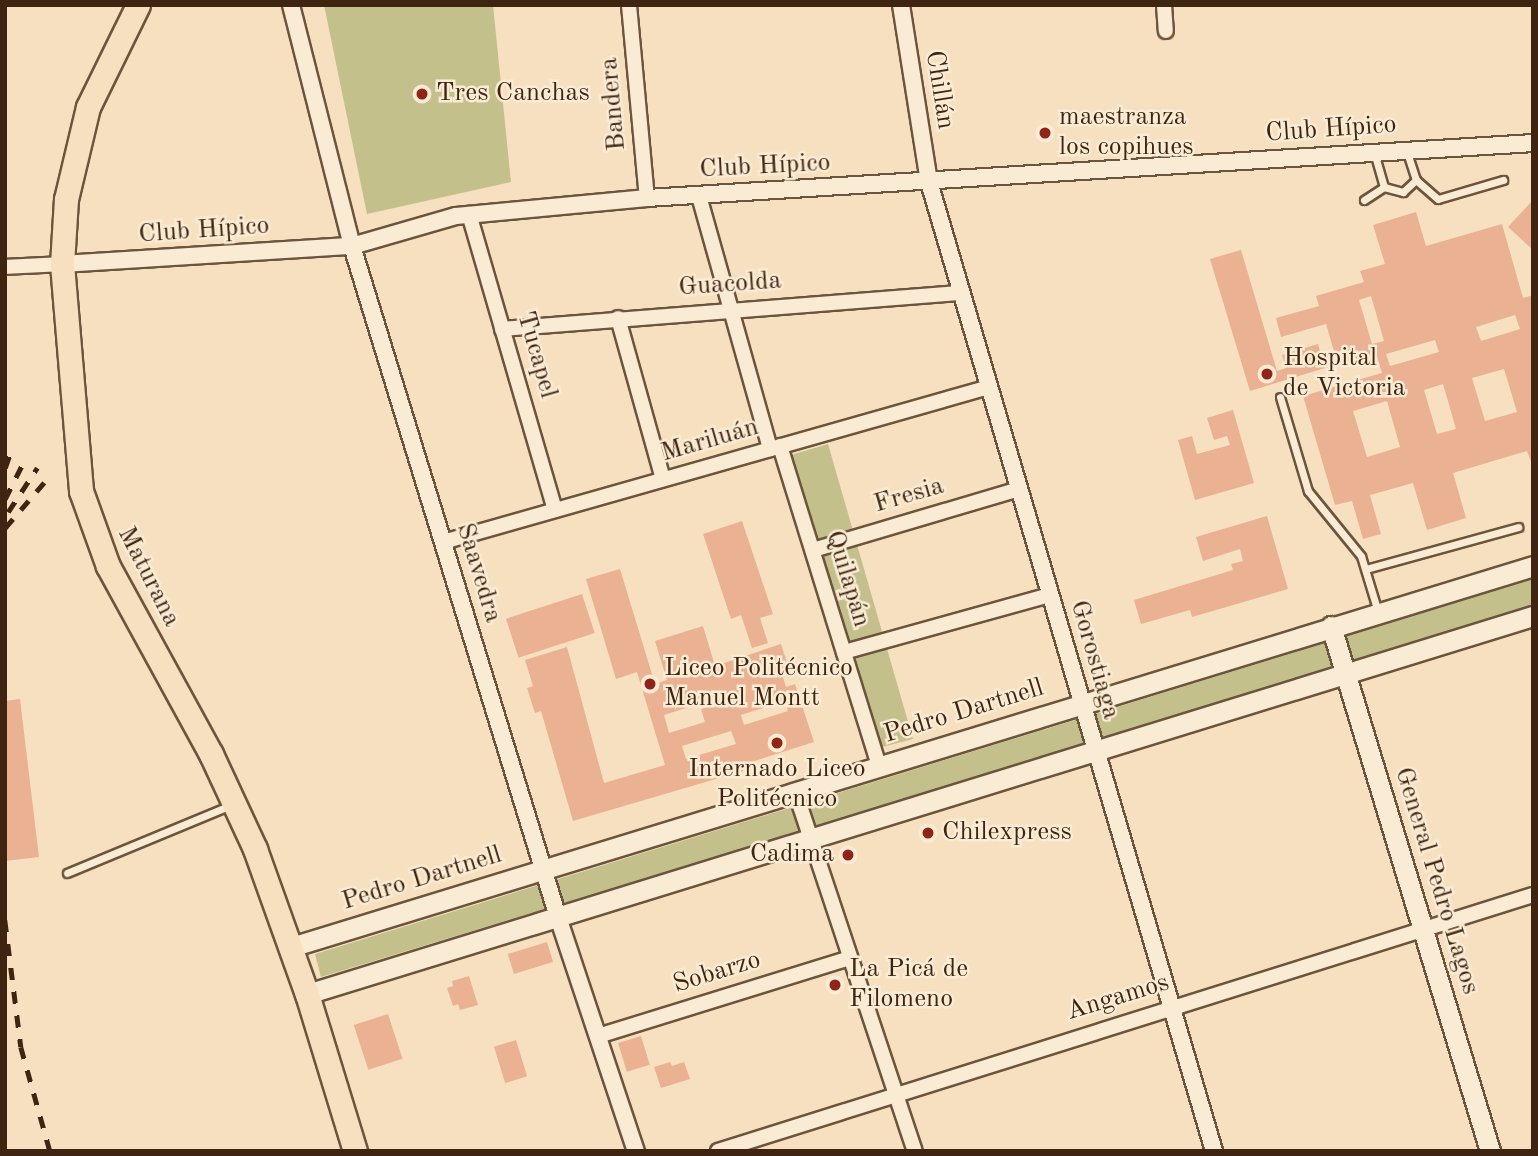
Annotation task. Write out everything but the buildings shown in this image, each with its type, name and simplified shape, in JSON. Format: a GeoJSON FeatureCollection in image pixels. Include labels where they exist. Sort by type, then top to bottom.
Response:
{"type":"FeatureCollection","features":[{"type":"Feature","properties":{"kind":"highway","name":"Maturana"},"geometry":{"type":"LineString","coordinates":[[138,5],[105,65],[78,138],[66,199],[62,264],[75,447],[91,526],[108,566],[235,804],[291,947],[355,1151]]}},
{"type":"Feature","properties":{"kind":"main road","name":"Pedro Dartnell"},"geometry":{"type":"LineString","coordinates":[[291,947],[1533,566]]}},
{"type":"Feature","properties":{"kind":"main road"},"geometry":{"type":"LineString","coordinates":[[307,994],[557,914],[1533,616]]}},
{"type":"Feature","properties":{"kind":"main road","name":"General Pedro Lagos"},"geometry":{"type":"LineString","coordinates":[[1332,626],[1490,1151]]}},
{"type":"Feature","properties":{"kind":"street","name":"Saavedra"},"geometry":{"type":"LineString","coordinates":[[291,5],[352,246],[557,914],[636,1151]]}},
{"type":"Feature","properties":{"kind":"street","name":"Bandera"},"geometry":{"type":"LineString","coordinates":[[629,5],[647,198]]}},
{"type":"Feature","properties":{"kind":"street","name":"Chillán"},"geometry":{"type":"LineString","coordinates":[[901,5],[929,182]]}},
{"type":"Feature","properties":{"kind":"street"},"geometry":{"type":"LineString","coordinates":[[1164,5],[1166,31]]}},
{"type":"Feature","properties":{"kind":"street","name":"Club Hípico"},"geometry":{"type":"LineString","coordinates":[[5,267],[352,246],[469,214],[647,198],[1533,143]]}},
{"type":"Feature","properties":{"kind":"street","name":"Gorostiaga"},"geometry":{"type":"LineString","coordinates":[[929,182],[1214,1151]]}},
{"type":"Feature","properties":{"kind":"street","name":"Quilapán"},"geometry":{"type":"LineString","coordinates":[[699,196],[728,309],[813,550],[879,765]]}},
{"type":"Feature","properties":{"kind":"street","name":"Tucapel"},"geometry":{"type":"LineString","coordinates":[[469,214],[555,510]]}},
{"type":"Feature","properties":{"kind":"street","name":"Guacolda"},"geometry":{"type":"LineString","coordinates":[[502,329],[728,309],[962,293]]}},
{"type":"Feature","properties":{"kind":"street"},"geometry":{"type":"LineString","coordinates":[[618,318],[663,479]]}},
{"type":"Feature","properties":{"kind":"street","name":"Mariluán"},"geometry":{"type":"LineString","coordinates":[[443,542],[989,387]]}},
{"type":"Feature","properties":{"kind":"street","name":"Fresia"},"geometry":{"type":"LineString","coordinates":[[813,550],[1019,489]]}},
{"type":"Feature","properties":{"kind":"street"},"geometry":{"type":"LineString","coordinates":[[844,652],[1049,594]]}},
{"type":"Feature","properties":{"kind":"street"},"geometry":{"type":"LineString","coordinates":[[795,791],[915,1151]]}},
{"type":"Feature","properties":{"kind":"street","name":"Angamos"},"geometry":{"type":"LineString","coordinates":[[718,1151],[1533,895]]}},
{"type":"Feature","properties":{"kind":"street","name":"Sobarzo"},"geometry":{"type":"LineString","coordinates":[[598,1036],[850,958]]}},
{"type":"Feature","properties":{"kind":"lane"},"geometry":{"type":"LineString","coordinates":[[1406,150],[1416,180],[1438,199],[1503,180]]}},
{"type":"Feature","properties":{"kind":"lane"},"geometry":{"type":"LineString","coordinates":[[1374,152],[1384,187]]}},
{"type":"Feature","properties":{"kind":"lane"},"geometry":{"type":"LineString","coordinates":[[1364,200],[1384,187],[1403,192],[1416,180]]}},
{"type":"Feature","properties":{"kind":"lane"},"geometry":{"type":"LineString","coordinates":[[1280,397],[1308,491],[1361,556],[1378,612]]}},
{"type":"Feature","properties":{"kind":"lane"},"geometry":{"type":"LineString","coordinates":[[1366,569],[1517,527]]}},
{"type":"Feature","properties":{"kind":"lane"},"geometry":{"type":"LineString","coordinates":[[67,873],[235,804]]}},
{"type":"Feature","properties":{"kind":"shaded area","name":"Tres Canchas"},"geometry":{"type":"Polygon","coordinates":[[[324,5],[493,5],[511,182],[367,214],[324,5]]]}},
{"type":"Feature","properties":{"kind":"shaded area"},"geometry":{"type":"Polygon","coordinates":[[[828,444],[913,739],[882,747],[791,455],[828,444]]]}},
{"type":"Feature","properties":{"kind":"shaded area"},"geometry":{"type":"Polygon","coordinates":[[[1533,579],[1533,609],[321,977],[315,954],[1533,579]]]}},
{"type":"Feature","properties":{"kind":"railway"},"geometry":{"type":"LineString","coordinates":[[5,468],[11,451]]}},
{"type":"Feature","properties":{"kind":"railway"},"geometry":{"type":"LineString","coordinates":[[5,499],[25,459]]}},
{"type":"Feature","properties":{"kind":"railway"},"geometry":{"type":"LineString","coordinates":[[8,512],[37,468]]}},
{"type":"Feature","properties":{"kind":"railway"},"geometry":{"type":"LineString","coordinates":[[5,528],[47,479]]}},
{"type":"Feature","properties":{"kind":"railway"},"geometry":{"type":"LineString","coordinates":[[5,920],[21,1047],[50,1151]]}},
{"type":"Feature","properties":{"kind":"place","name":"Tres Canchas"},"geometry":{"type":"Point","coordinates":[422,94]}},
{"type":"Feature","properties":{"kind":"place","name":"maestranza los copihues"},"geometry":{"type":"Point","coordinates":[1045,133]}},
{"type":"Feature","properties":{"kind":"place","name":"Hospital de Victoria"},"geometry":{"type":"Point","coordinates":[1267,374]}},
{"type":"Feature","properties":{"kind":"place","name":"Liceo Politécnico Manuel Montt"},"geometry":{"type":"Point","coordinates":[650,684]}},
{"type":"Feature","properties":{"kind":"place","name":"Internado Liceo Politécnico"},"geometry":{"type":"Point","coordinates":[777,743]}},
{"type":"Feature","properties":{"kind":"place","name":"Chilexpress"},"geometry":{"type":"Point","coordinates":[928,833]}},
{"type":"Feature","properties":{"kind":"place","name":"Cadima"},"geometry":{"type":"Point","coordinates":[848,855]}},
{"type":"Feature","properties":{"kind":"place","name":"La Picá de Filomeno"},"geometry":{"type":"Point","coordinates":[835,985]}}]}
